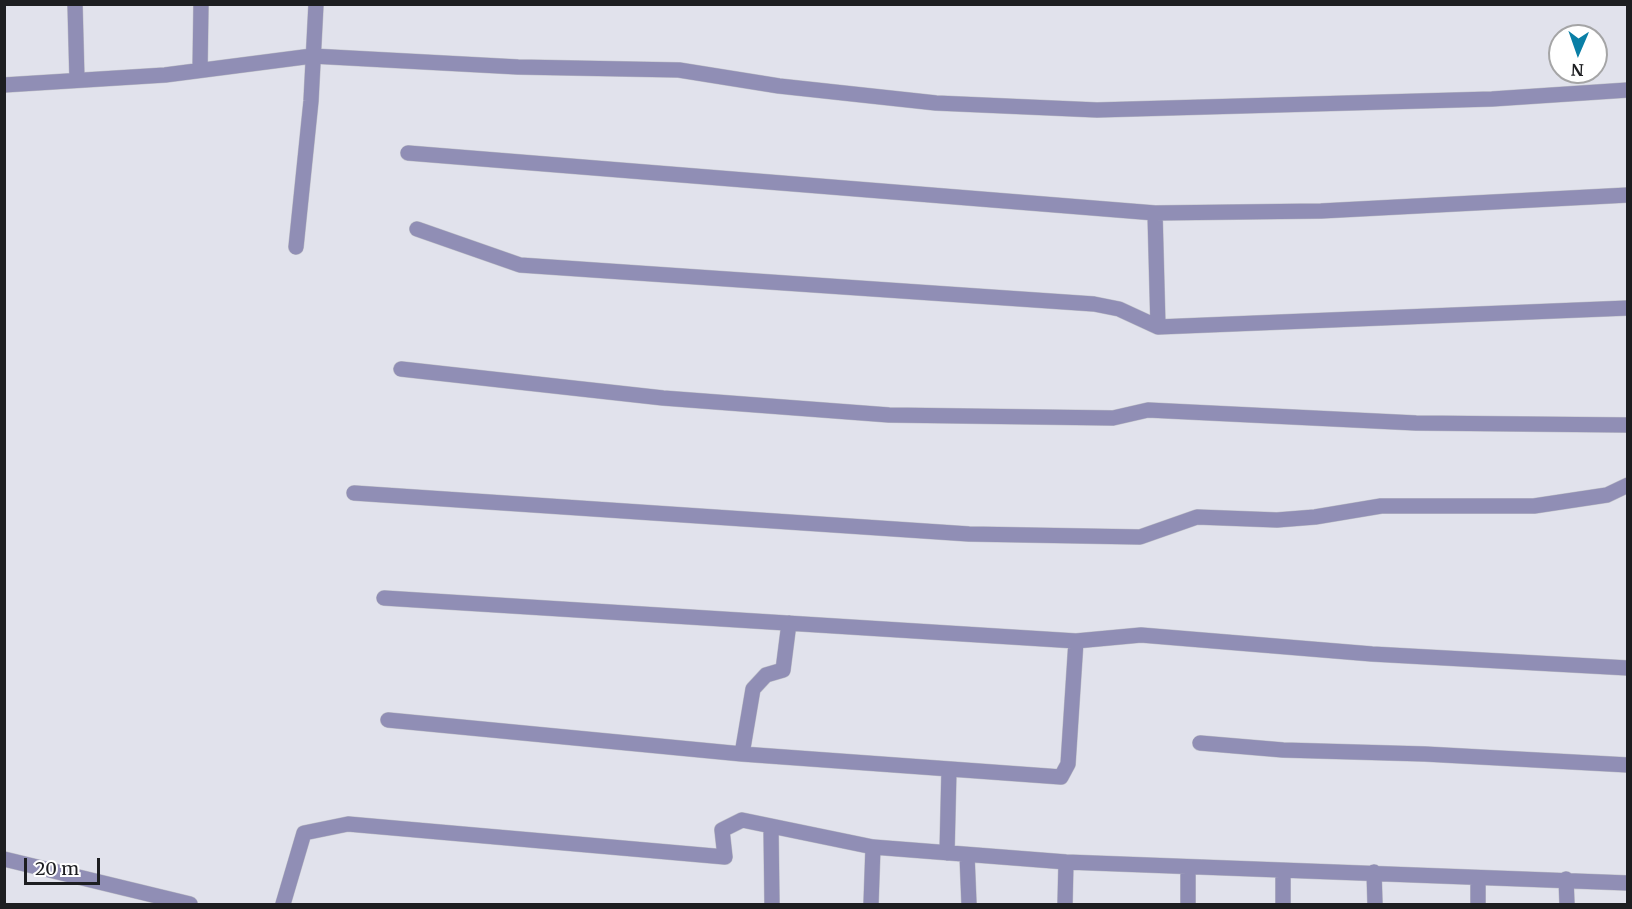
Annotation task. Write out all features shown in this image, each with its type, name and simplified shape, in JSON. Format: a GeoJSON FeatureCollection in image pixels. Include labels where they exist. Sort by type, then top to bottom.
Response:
{"type":"FeatureCollection","features":[{"type":"Feature","properties":{"kind":"street"},"geometry":{"type":"LineString","coordinates":[[75,4],[77,80]]}},
{"type":"Feature","properties":{"kind":"street"},"geometry":{"type":"LineString","coordinates":[[200,70],[201,4]]}},
{"type":"Feature","properties":{"kind":"street"},"geometry":{"type":"LineString","coordinates":[[296,247],[311,101],[316,4]]}},
{"type":"Feature","properties":{"kind":"street"},"geometry":{"type":"LineString","coordinates":[[4,85],[200,70],[312,56],[518,67],[679,70],[779,86],[936,103],[1097,110],[1492,99],[1628,90]]}},
{"type":"Feature","properties":{"kind":"street"},"geometry":{"type":"LineString","coordinates":[[408,153],[1155,213],[1322,211],[1628,195]]}},
{"type":"Feature","properties":{"kind":"street"},"geometry":{"type":"LineString","coordinates":[[1155,213],[1158,327]]}},
{"type":"Feature","properties":{"kind":"street"},"geometry":{"type":"LineString","coordinates":[[417,229],[520,266],[1094,304],[1119,309],[1158,327],[1628,308]]}},
{"type":"Feature","properties":{"kind":"street"},"geometry":{"type":"LineString","coordinates":[[401,369],[663,398],[889,415],[1113,418],[1148,410],[1416,423],[1628,426]]}},
{"type":"Feature","properties":{"kind":"street"},"geometry":{"type":"LineString","coordinates":[[354,493],[969,534],[1140,537],[1197,517],[1277,520],[1315,517],[1381,506],[1534,506],[1607,495],[1628,485]]}},
{"type":"Feature","properties":{"kind":"street"},"geometry":{"type":"LineString","coordinates":[[384,598],[1076,641],[1141,635],[1372,654],[1628,668]]}},
{"type":"Feature","properties":{"kind":"street"},"geometry":{"type":"LineString","coordinates":[[742,754],[753,689],[766,675],[783,670],[789,623]]}},
{"type":"Feature","properties":{"kind":"street"},"geometry":{"type":"LineString","coordinates":[[388,720],[742,754],[1061,777],[1068,764],[1076,641]]}},
{"type":"Feature","properties":{"kind":"street"},"geometry":{"type":"LineString","coordinates":[[1200,742],[1283,750],[1425,754],[1628,765]]}},
{"type":"Feature","properties":{"kind":"street"},"geometry":{"type":"LineString","coordinates":[[947,853],[950,769]]}},
{"type":"Feature","properties":{"kind":"street"},"geometry":{"type":"LineString","coordinates":[[283,904],[304,833],[348,824],[725,857],[722,830],[742,820],[771,828],[873,847],[967,855],[1283,872],[1374,872],[1628,883]]}},
{"type":"Feature","properties":{"kind":"street"},"geometry":{"type":"LineString","coordinates":[[771,828],[772,904]]}},
{"type":"Feature","properties":{"kind":"street"},"geometry":{"type":"LineString","coordinates":[[871,904],[873,847]]}},
{"type":"Feature","properties":{"kind":"street"},"geometry":{"type":"LineString","coordinates":[[967,855],[969,904]]}},
{"type":"Feature","properties":{"kind":"street"},"geometry":{"type":"LineString","coordinates":[[4,859],[190,904]]}},
{"type":"Feature","properties":{"kind":"street"},"geometry":{"type":"LineString","coordinates":[[1065,904],[1066,862]]}},
{"type":"Feature","properties":{"kind":"street"},"geometry":{"type":"LineString","coordinates":[[1188,867],[1188,904]]}},
{"type":"Feature","properties":{"kind":"street"},"geometry":{"type":"LineString","coordinates":[[1283,872],[1283,904]]}},
{"type":"Feature","properties":{"kind":"street"},"geometry":{"type":"LineString","coordinates":[[1374,872],[1375,904]]}},
{"type":"Feature","properties":{"kind":"street"},"geometry":{"type":"LineString","coordinates":[[1478,878],[1478,904]]}},
{"type":"Feature","properties":{"kind":"street"},"geometry":{"type":"LineString","coordinates":[[1566,879],[1567,904]]}}]}
